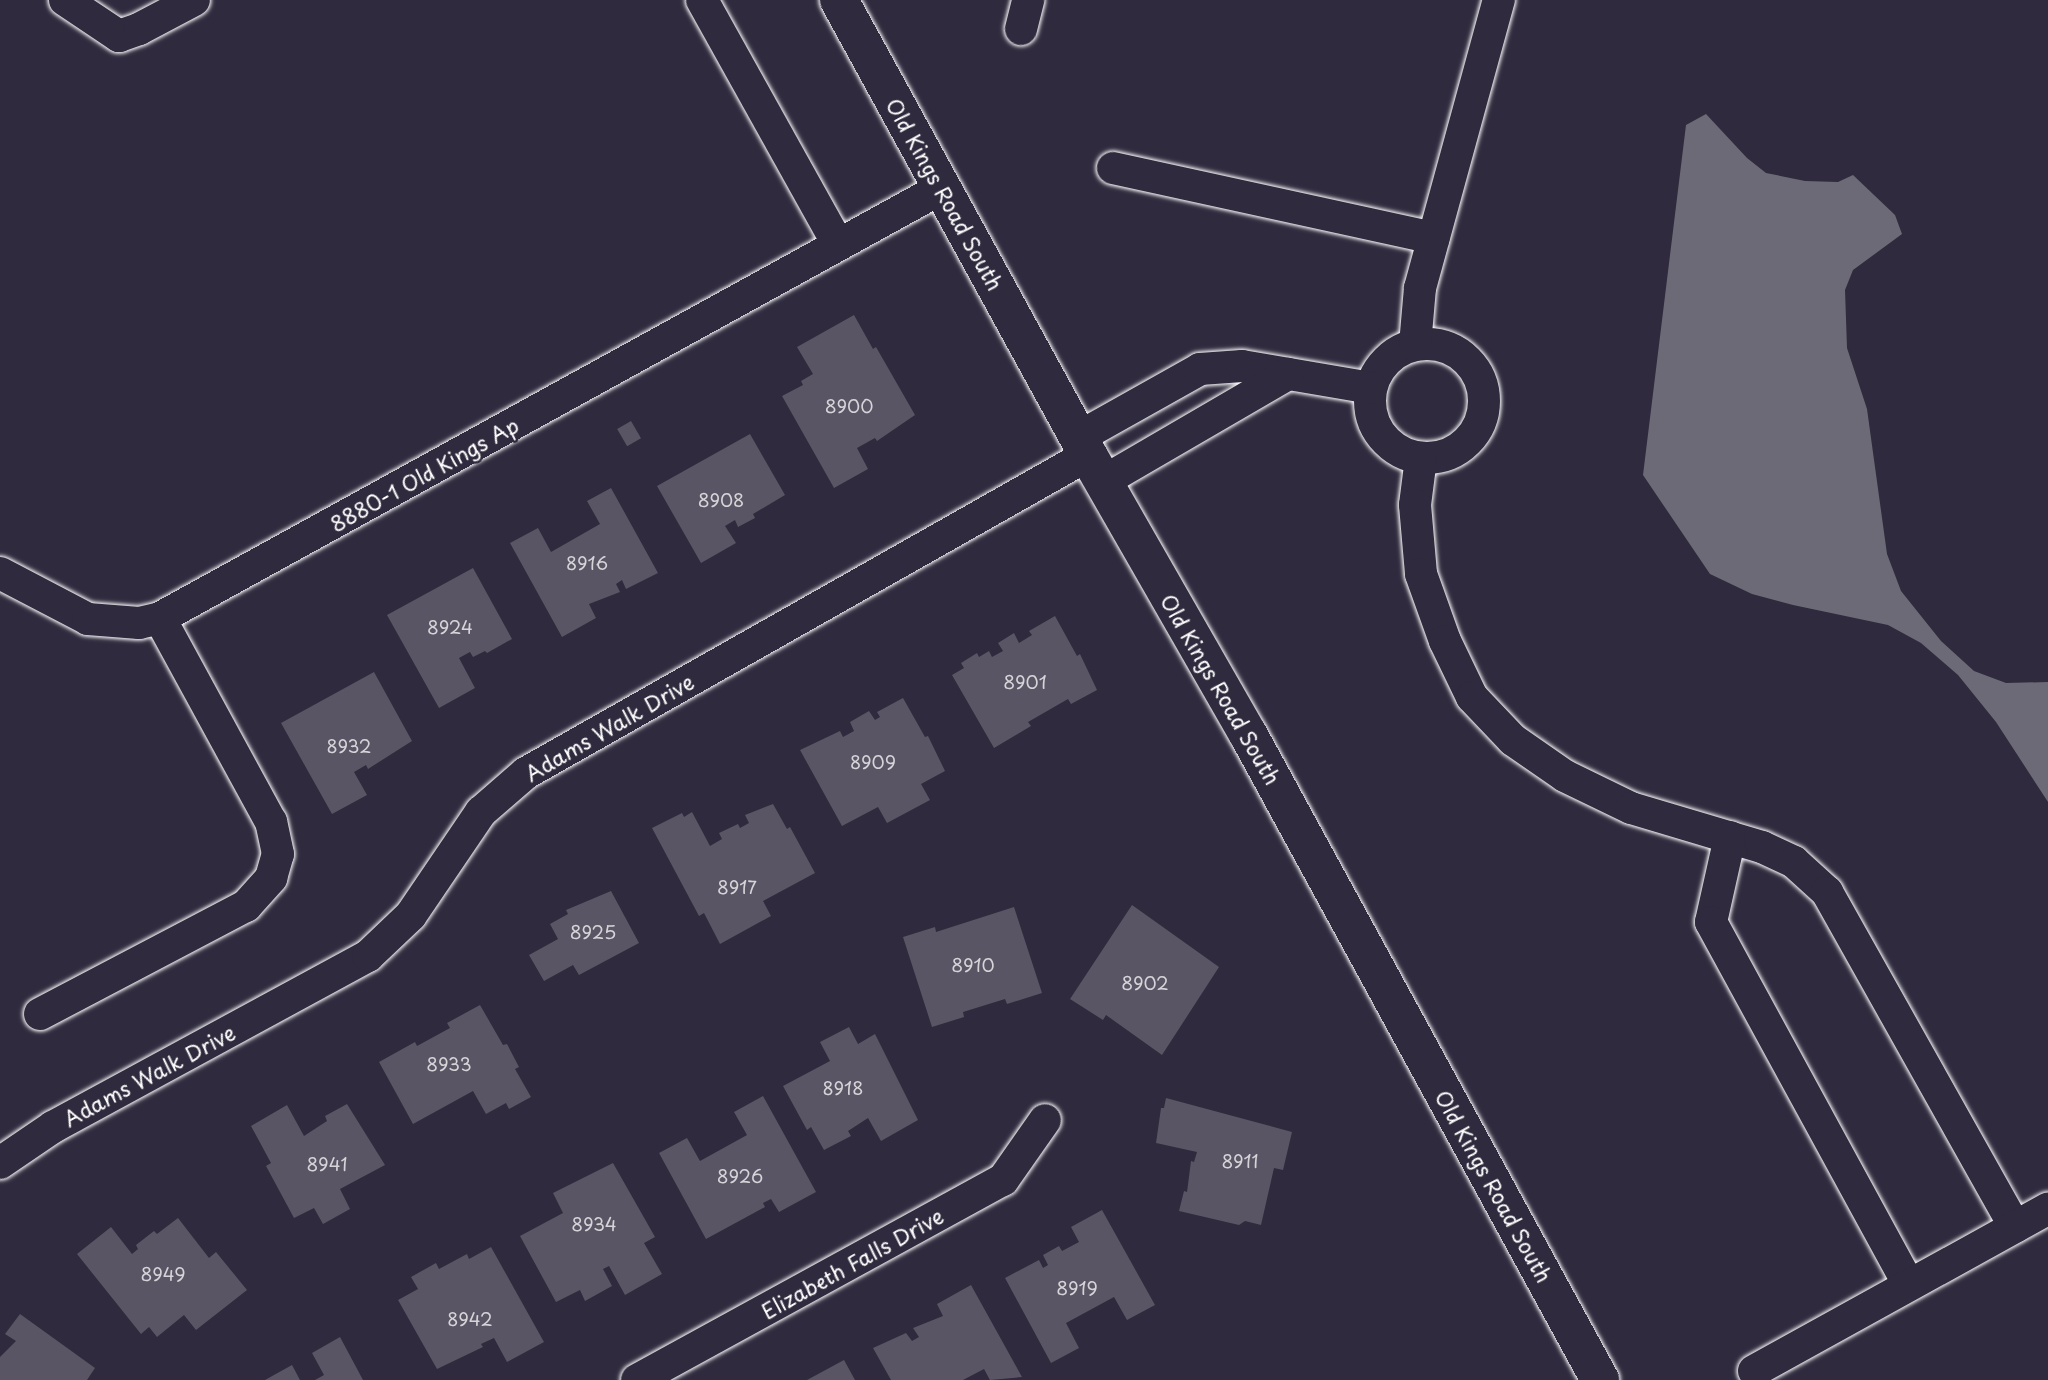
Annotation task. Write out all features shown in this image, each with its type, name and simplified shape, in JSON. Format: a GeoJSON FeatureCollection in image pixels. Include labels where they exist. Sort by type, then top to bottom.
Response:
{"type":"FeatureCollection","features":[{"type":"Feature","properties":{"kind":"street"},"geometry":{"type":"LineString","coordinates":[[65,0],[119,36],[139,29],[194,0]]}},
{"type":"Feature","properties":{"kind":"street"},"geometry":{"type":"LineString","coordinates":[[702,0],[838,244]]}},
{"type":"Feature","properties":{"kind":"street","name":"Old Kings Road South"},"geometry":{"type":"LineString","coordinates":[[839,0],[1091,458],[1248,734],[1600,1380]]}},
{"type":"Feature","properties":{"kind":"street"},"geometry":{"type":"LineString","coordinates":[[1415,345],[1420,288],[1499,0]]}},
{"type":"Feature","properties":{"kind":"street"},"geometry":{"type":"LineString","coordinates":[[1114,168],[1433,238]]}},
{"type":"Feature","properties":{"kind":"street","name":"8880-1 Old Kings Ap"},"geometry":{"type":"LineString","coordinates":[[0,573],[88,619],[139,623],[160,618],[942,188]]}},
{"type":"Feature","properties":{"kind":"street"},"geometry":{"type":"LineString","coordinates":[[1435,344],[1454,351],[1467,361],[1479,377],[1484,397],[1483,416],[1474,434],[1459,449],[1441,457],[1421,458],[1402,453],[1386,441],[1375,427],[1370,408],[1371,388],[1379,369],[1397,352],[1415,345],[1435,344]]}},
{"type":"Feature","properties":{"kind":"street"},"geometry":{"type":"LineString","coordinates":[[1091,458],[1200,369],[1242,366],[1371,388]]}},
{"type":"Feature","properties":{"kind":"street"},"geometry":{"type":"LineString","coordinates":[[1091,458],[1289,374]]}},
{"type":"Feature","properties":{"kind":"street","name":"Adams Walk Drive"},"geometry":{"type":"LineString","coordinates":[[0,1163],[53,1127],[368,956],[411,915],[481,812],[526,773],[1091,458]]}},
{"type":"Feature","properties":{"kind":"street"},"geometry":{"type":"LineString","coordinates":[[1421,458],[1415,505],[1421,574],[1445,641],[1472,697],[1513,740],[1565,776],[1631,808],[1730,837],[1794,862],[1827,892],[2015,1227]]}},
{"type":"Feature","properties":{"kind":"street"},"geometry":{"type":"LineString","coordinates":[[40,1014],[246,906],[271,877],[278,854],[271,822],[160,618]]}},
{"type":"Feature","properties":{"kind":"street"},"geometry":{"type":"LineString","coordinates":[[1730,837],[1711,922],[1909,1285]]}},
{"type":"Feature","properties":{"kind":"street","name":"Elizabeth Falls Drive"},"geometry":{"type":"LineString","coordinates":[[637,1380],[1003,1180],[1045,1120]]}},
{"type":"Feature","properties":{"kind":"street"},"geometry":{"type":"LineString","coordinates":[[1754,1371],[2048,1209]]}},
{"type":"Feature","properties":{"kind":"shaded area"},"geometry":{"type":"Polygon","coordinates":[[[1706,114],[1747,158],[1766,173],[1805,181],[1838,182],[1853,175],[1895,215],[1902,234],[1853,270],[1845,290],[1847,348],[1867,409],[1887,554],[1901,591],[1941,641],[1974,671],[2006,683],[2048,682],[2048,802],[1996,722],[1958,675],[1921,643],[1888,625],[1752,594],[1710,574],[1643,475],[1686,125],[1706,114]]]}},
{"type":"Feature","properties":{"kind":"building"},"geometry":{"type":"Polygon","coordinates":[[[854,315],[873,349],[876,347],[915,415],[877,441],[875,438],[857,448],[868,469],[834,488],[782,396],[803,385],[801,381],[813,374],[797,347],[854,315]]]}},
{"type":"Feature","properties":{"kind":"building"},"geometry":{"type":"Polygon","coordinates":[[[631,421],[641,438],[627,446],[617,429],[631,421]]]}},
{"type":"Feature","properties":{"kind":"building"},"geometry":{"type":"Polygon","coordinates":[[[750,434],[785,495],[753,514],[755,518],[738,527],[735,520],[725,526],[736,543],[701,563],[657,486],[750,434]]]}},
{"type":"Feature","properties":{"kind":"building"},"geometry":{"type":"Polygon","coordinates":[[[611,488],[658,573],[626,589],[622,580],[616,584],[620,592],[589,604],[596,618],[562,637],[510,543],[538,528],[551,552],[600,524],[587,501],[611,488]]]}},
{"type":"Feature","properties":{"kind":"building"},"geometry":{"type":"Polygon","coordinates":[[[473,568],[512,639],[487,653],[485,651],[473,657],[470,652],[459,658],[475,688],[439,708],[387,615],[473,568]]]}},
{"type":"Feature","properties":{"kind":"building"},"geometry":{"type":"Polygon","coordinates":[[[1055,616],[1077,656],[1080,654],[1097,690],[1071,704],[1068,699],[1028,722],[1031,726],[994,748],[952,675],[964,668],[961,663],[977,653],[979,657],[989,651],[992,657],[1003,651],[998,643],[1014,633],[1019,643],[1032,635],[1029,631],[1055,616]]]}},
{"type":"Feature","properties":{"kind":"building"},"geometry":{"type":"Polygon","coordinates":[[[374,672],[412,741],[368,769],[366,765],[354,772],[367,795],[332,814],[281,723],[374,672]]]}},
{"type":"Feature","properties":{"kind":"building"},"geometry":{"type":"Polygon","coordinates":[[[903,698],[925,737],[928,736],[945,771],[921,784],[930,800],[887,823],[878,807],[842,826],[800,750],[840,731],[843,737],[854,731],[850,722],[869,711],[875,720],[880,717],[877,712],[903,698]]]}},
{"type":"Feature","properties":{"kind":"building"},"geometry":{"type":"Polygon","coordinates":[[[773,804],[787,829],[790,827],[815,873],[763,901],[771,916],[720,944],[704,913],[699,916],[652,828],[682,813],[684,817],[692,812],[710,846],[722,839],[719,833],[738,824],[740,828],[749,823],[745,815],[773,804]]]}},
{"type":"Feature","properties":{"kind":"building"},"geometry":{"type":"Polygon","coordinates":[[[611,891],[639,943],[579,975],[573,965],[544,981],[529,955],[558,939],[550,924],[568,914],[566,910],[611,891]]]}},
{"type":"Feature","properties":{"kind":"building"},"geometry":{"type":"Polygon","coordinates":[[[1132,905],[1219,967],[1162,1055],[1106,1015],[1103,1020],[1070,999],[1132,905]]]}},
{"type":"Feature","properties":{"kind":"building"},"geometry":{"type":"Polygon","coordinates":[[[1014,907],[1042,993],[1007,1004],[1005,999],[963,1012],[964,1017],[932,1027],[903,937],[935,927],[936,932],[1014,907]]]}},
{"type":"Feature","properties":{"kind":"building"},"geometry":{"type":"Polygon","coordinates":[[[480,1005],[503,1045],[507,1044],[519,1067],[515,1069],[531,1097],[509,1109],[506,1103],[486,1114],[473,1091],[413,1124],[379,1062],[415,1042],[417,1046],[450,1028],[447,1023],[480,1005]]]}},
{"type":"Feature","properties":{"kind":"building"},"geometry":{"type":"Polygon","coordinates":[[[849,1027],[858,1044],[875,1034],[918,1120],[881,1141],[868,1118],[848,1131],[851,1136],[824,1150],[811,1127],[807,1130],[783,1086],[830,1061],[820,1042],[849,1027]]]}},
{"type":"Feature","properties":{"kind":"building"},"geometry":{"type":"Polygon","coordinates":[[[763,1096],[816,1192],[779,1212],[771,1199],[763,1203],[765,1207],[706,1239],[659,1153],[687,1138],[700,1161],[747,1135],[734,1112],[763,1096]]]}},
{"type":"Feature","properties":{"kind":"building"},"geometry":{"type":"Polygon","coordinates":[[[1166,1098],[1292,1132],[1283,1170],[1274,1168],[1261,1225],[1245,1221],[1239,1225],[1179,1211],[1184,1191],[1187,1192],[1191,1161],[1194,1162],[1197,1152],[1156,1143],[1161,1108],[1164,1108],[1166,1098]]]}},
{"type":"Feature","properties":{"kind":"building"},"geometry":{"type":"Polygon","coordinates":[[[347,1104],[385,1165],[340,1189],[350,1209],[323,1224],[314,1208],[294,1218],[266,1166],[271,1163],[251,1126],[287,1105],[304,1136],[327,1121],[325,1116],[347,1104]]]}},
{"type":"Feature","properties":{"kind":"building"},"geometry":{"type":"Polygon","coordinates":[[[613,1163],[655,1237],[644,1243],[662,1274],[625,1295],[609,1266],[603,1269],[612,1286],[585,1301],[580,1290],[556,1302],[520,1236],[563,1213],[553,1193],[613,1163]]]}},
{"type":"Feature","properties":{"kind":"building"},"geometry":{"type":"Polygon","coordinates":[[[1102,1210],[1155,1305],[1127,1320],[1114,1297],[1066,1323],[1079,1348],[1051,1363],[1005,1278],[1039,1260],[1043,1268],[1048,1265],[1043,1255],[1059,1246],[1062,1251],[1079,1242],[1071,1227],[1102,1210]]]}},
{"type":"Feature","properties":{"kind":"building"},"geometry":{"type":"Polygon","coordinates":[[[178,1218],[209,1258],[216,1252],[247,1290],[196,1330],[184,1315],[157,1337],[149,1327],[141,1334],[77,1254],[111,1227],[132,1254],[138,1249],[136,1245],[154,1231],[157,1234],[178,1218]]]}},
{"type":"Feature","properties":{"kind":"building"},"geometry":{"type":"Polygon","coordinates":[[[491,1247],[544,1342],[507,1362],[494,1338],[481,1344],[483,1347],[437,1369],[398,1300],[418,1289],[411,1277],[436,1263],[439,1269],[467,1254],[469,1259],[491,1247]]]}},
{"type":"Feature","properties":{"kind":"building"},"geometry":{"type":"Polygon","coordinates":[[[971,1285],[1022,1377],[990,1380],[984,1369],[963,1380],[891,1380],[873,1348],[906,1333],[912,1341],[919,1337],[913,1328],[943,1316],[937,1304],[971,1285]]]}},
{"type":"Feature","properties":{"kind":"building"},"geometry":{"type":"Polygon","coordinates":[[[20,1314],[95,1368],[87,1380],[0,1380],[0,1357],[16,1341],[5,1334],[20,1314]]]}},
{"type":"Feature","properties":{"kind":"building"},"geometry":{"type":"Polygon","coordinates":[[[340,1337],[363,1380],[315,1380],[324,1375],[312,1353],[340,1337]]]}},
{"type":"Feature","properties":{"kind":"building"},"geometry":{"type":"Polygon","coordinates":[[[844,1360],[855,1380],[807,1380],[844,1360]]]}},
{"type":"Feature","properties":{"kind":"building"},"geometry":{"type":"Polygon","coordinates":[[[292,1365],[300,1380],[265,1380],[292,1365]]]}}]}
